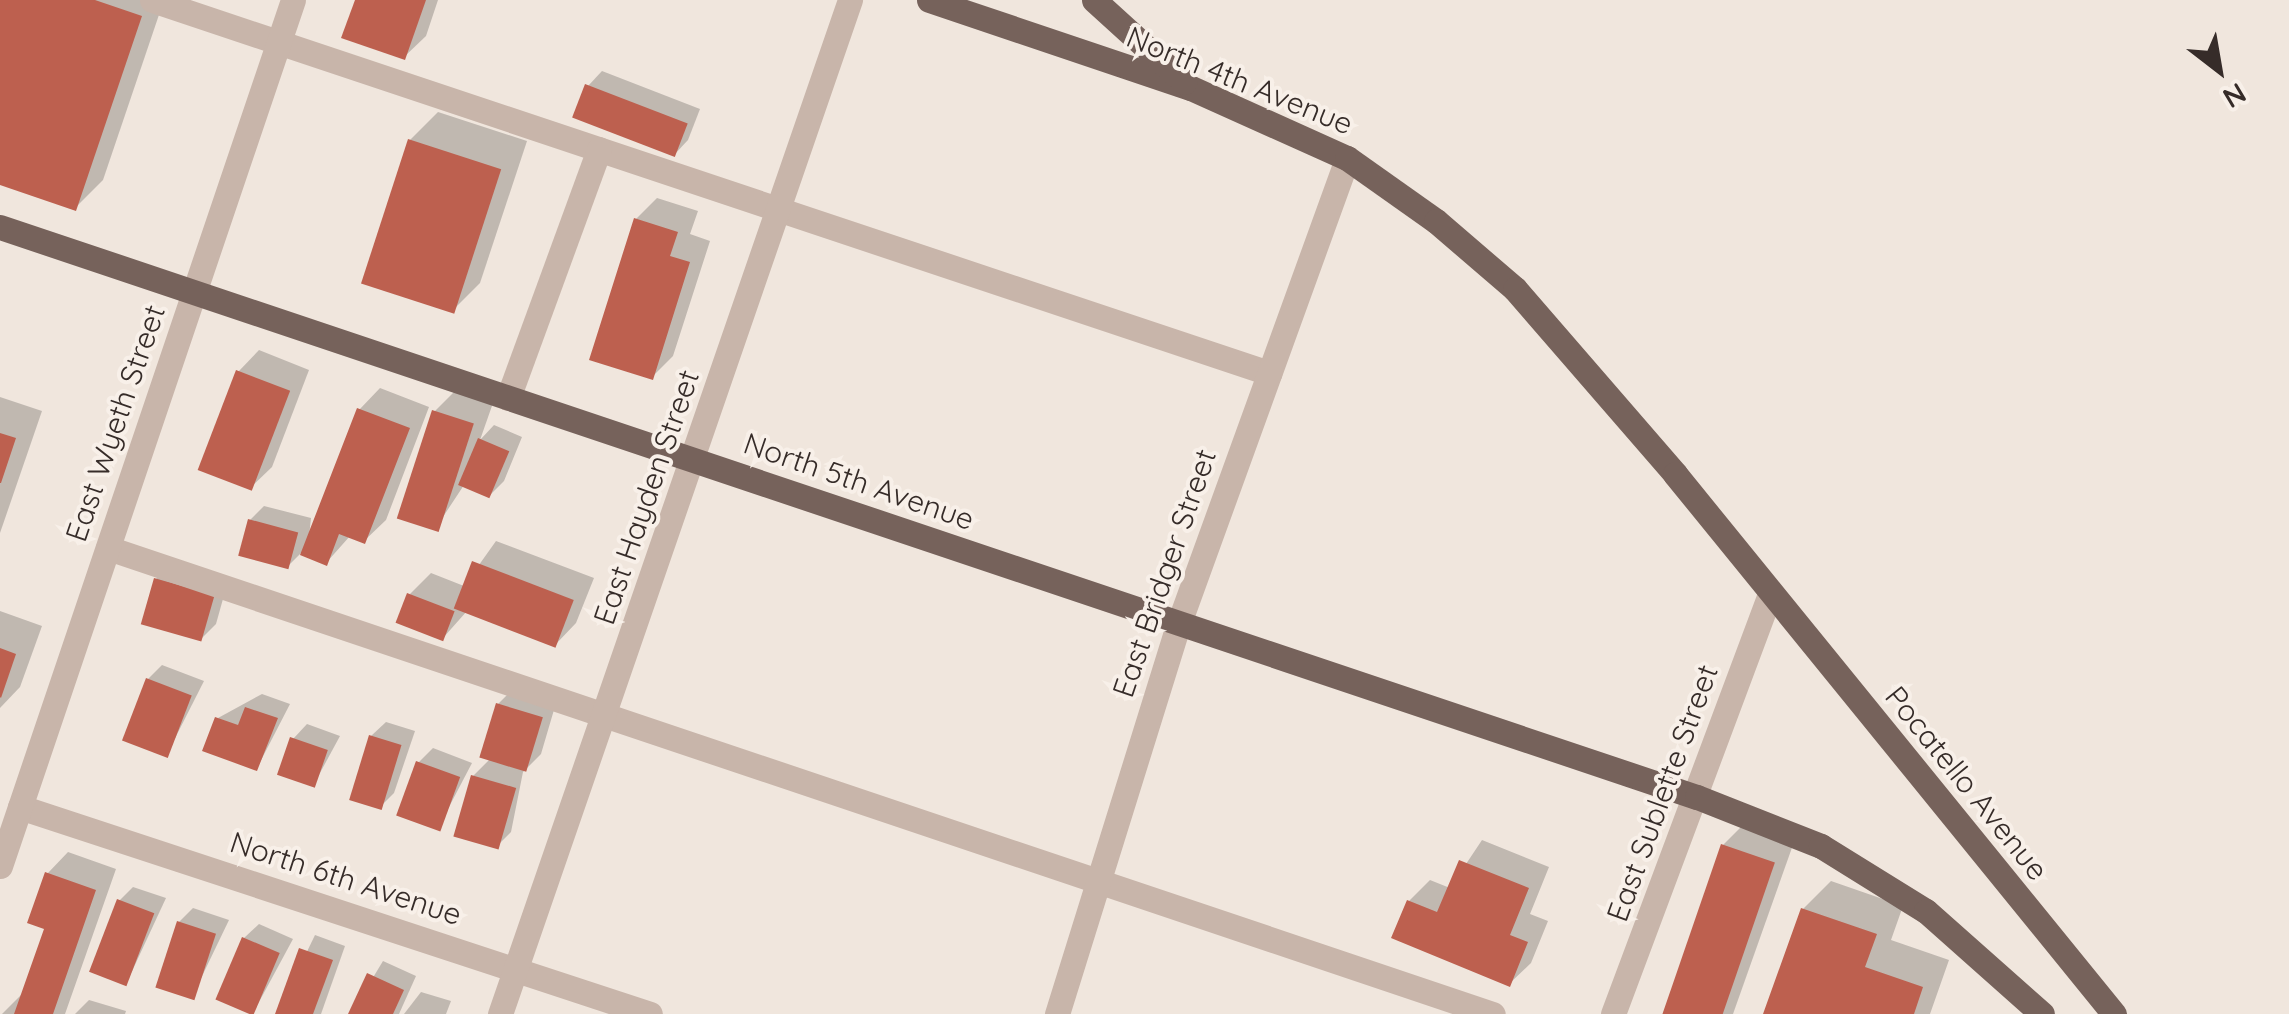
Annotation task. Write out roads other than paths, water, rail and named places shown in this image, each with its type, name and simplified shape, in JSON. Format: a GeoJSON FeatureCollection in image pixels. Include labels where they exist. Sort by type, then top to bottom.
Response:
{"type":"FeatureCollection","features":[{"type":"Feature","properties":{"kind":"main road","name":"North 4th Avenue"},"geometry":{"type":"LineString","coordinates":[[929,0],[1191,88],[1347,158],[1515,289],[1770,593]]}},
{"type":"Feature","properties":{"kind":"main road"},"geometry":{"type":"LineString","coordinates":[[1094,0],[1191,88]]}},
{"type":"Feature","properties":{"kind":"main road","name":"North 5th Avenue"},"geometry":{"type":"LineString","coordinates":[[0,227],[1697,797]]}},
{"type":"Feature","properties":{"kind":"main road","name":"Pocatello Avenue"},"geometry":{"type":"LineString","coordinates":[[1770,593],[2114,1014]]}},
{"type":"Feature","properties":{"kind":"main road"},"geometry":{"type":"LineString","coordinates":[[1697,797],[1821,846],[1926,911],[2042,1014]]}},
{"type":"Feature","properties":{"kind":"street"},"geometry":{"type":"LineString","coordinates":[[152,0],[1269,374]]}},
{"type":"Feature","properties":{"kind":"street","name":"East Wyeth Street"},"geometry":{"type":"LineString","coordinates":[[0,866],[292,0]]}},
{"type":"Feature","properties":{"kind":"street","name":"East Hayden Street"},"geometry":{"type":"LineString","coordinates":[[500,1014],[695,460],[850,0]]}},
{"type":"Feature","properties":{"kind":"street"},"geometry":{"type":"LineString","coordinates":[[508,398],[599,150]]}},
{"type":"Feature","properties":{"kind":"street","name":"East Bridger Street"},"geometry":{"type":"LineString","coordinates":[[1057,1014],[1178,623],[1347,158]]}},
{"type":"Feature","properties":{"kind":"street"},"geometry":{"type":"LineString","coordinates":[[108,548],[1493,1014]]}},
{"type":"Feature","properties":{"kind":"street","name":"East Sublette Street"},"geometry":{"type":"LineString","coordinates":[[1613,1014],[1770,593]]}},
{"type":"Feature","properties":{"kind":"street","name":"North 6th Avenue"},"geometry":{"type":"LineString","coordinates":[[20,806],[650,1014]]}}]}
